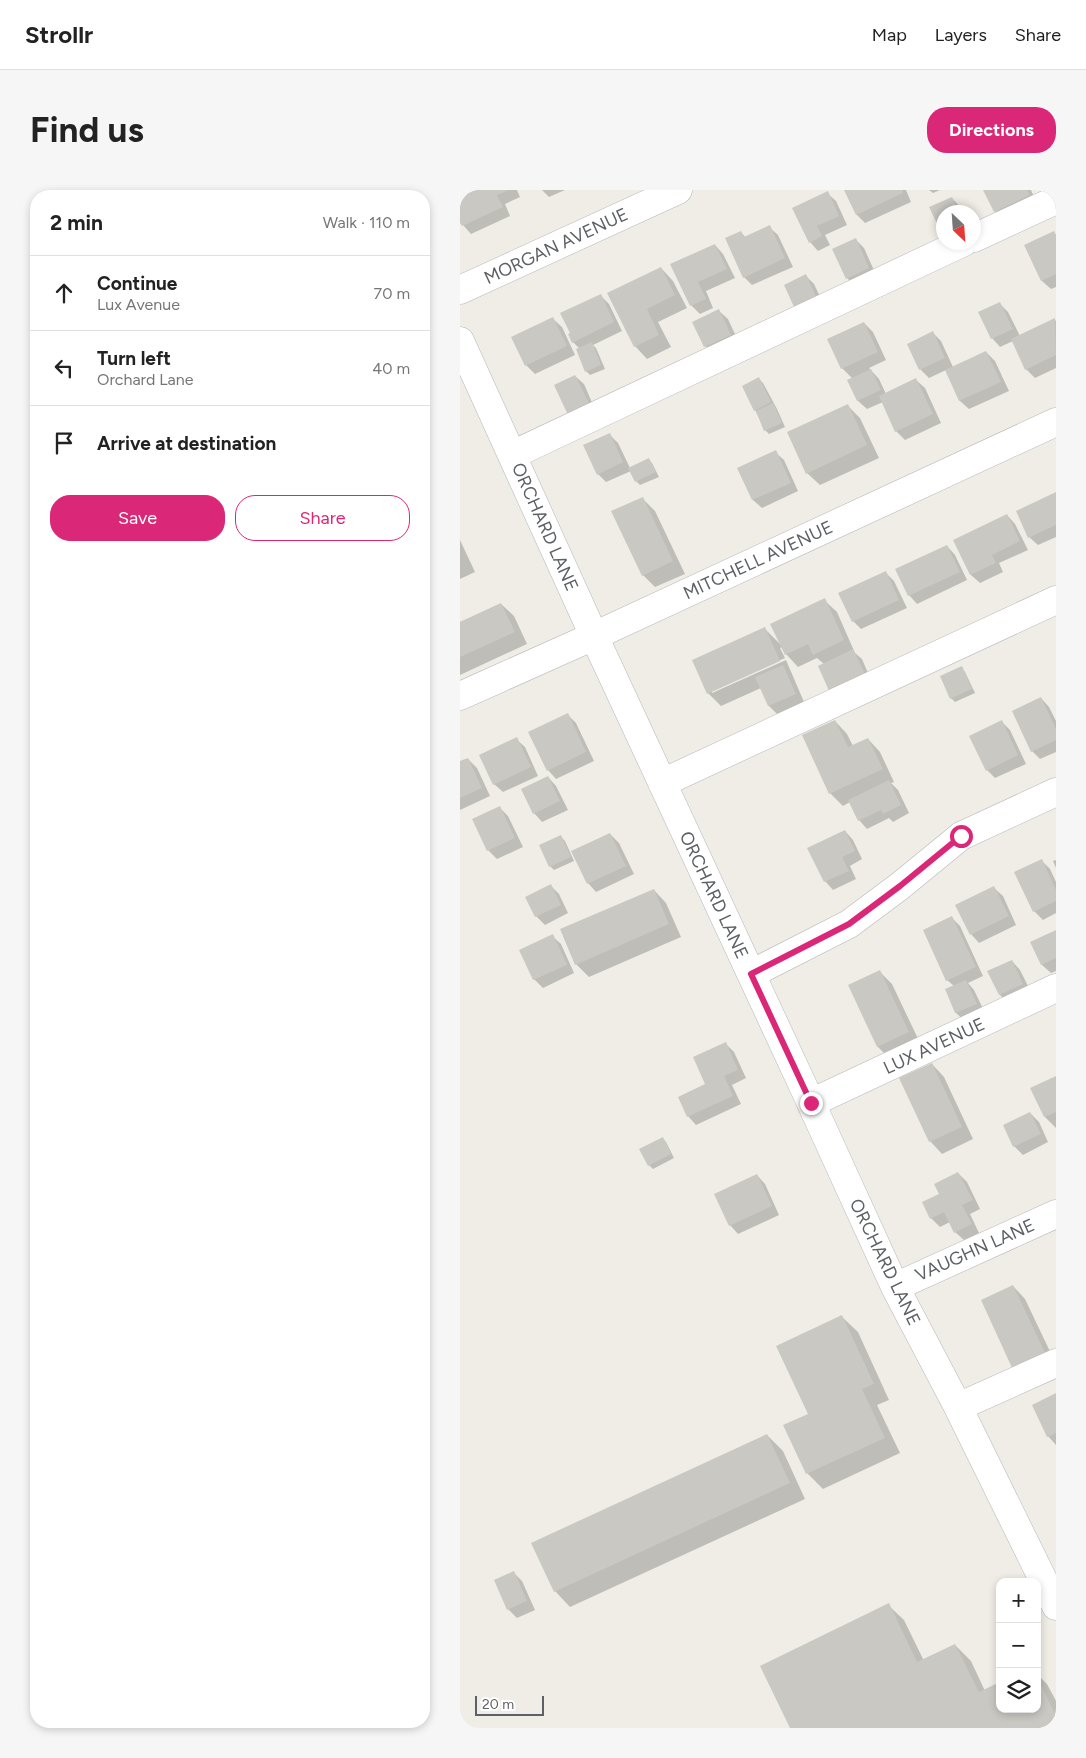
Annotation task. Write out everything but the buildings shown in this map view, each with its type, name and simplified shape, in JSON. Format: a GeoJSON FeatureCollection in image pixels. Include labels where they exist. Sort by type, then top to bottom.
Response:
{"type":"FeatureCollection","features":[{"type":"Feature","properties":{"kind":"street","name":"MORGAN AVENUE"},"geometry":{"type":"LineString","coordinates":[[460,290],[678,190]]}},
{"type":"Feature","properties":{"kind":"street"},"geometry":{"type":"LineString","coordinates":[[981,235],[1056,200]]}},
{"type":"Feature","properties":{"kind":"street"},"geometry":{"type":"LineString","coordinates":[[512,455],[947,250]]}},
{"type":"Feature","properties":{"kind":"street","name":"ORCHARD LANE"},"geometry":{"type":"LineString","coordinates":[[460,341],[895,1287],[1054,1595]]}},
{"type":"Feature","properties":{"kind":"street","name":"MITCHELL AVENUE"},"geometry":{"type":"LineString","coordinates":[[460,696],[1056,422]]}},
{"type":"Feature","properties":{"kind":"street"},"geometry":{"type":"LineString","coordinates":[[662,783],[1056,600]]}},
{"type":"Feature","properties":{"kind":"street"},"geometry":{"type":"LineString","coordinates":[[751,974],[849,924],[900,886],[961,836],[1056,792]]}},
{"type":"Feature","properties":{"kind":"street","name":"LUX AVENUE"},"geometry":{"type":"LineString","coordinates":[[811,1103],[1056,988]]}},
{"type":"Feature","properties":{"kind":"street","name":"VAUGHN LANE"},"geometry":{"type":"LineString","coordinates":[[895,1287],[1056,1214]]}},
{"type":"Feature","properties":{"kind":"street"},"geometry":{"type":"LineString","coordinates":[[958,1407],[1056,1363]]}},
{"type":"Feature","properties":{"kind":"route"},"geometry":{"type":"LineString","coordinates":[[811,1103],[751,974],[849,924],[900,886],[961,836]]}}]}
